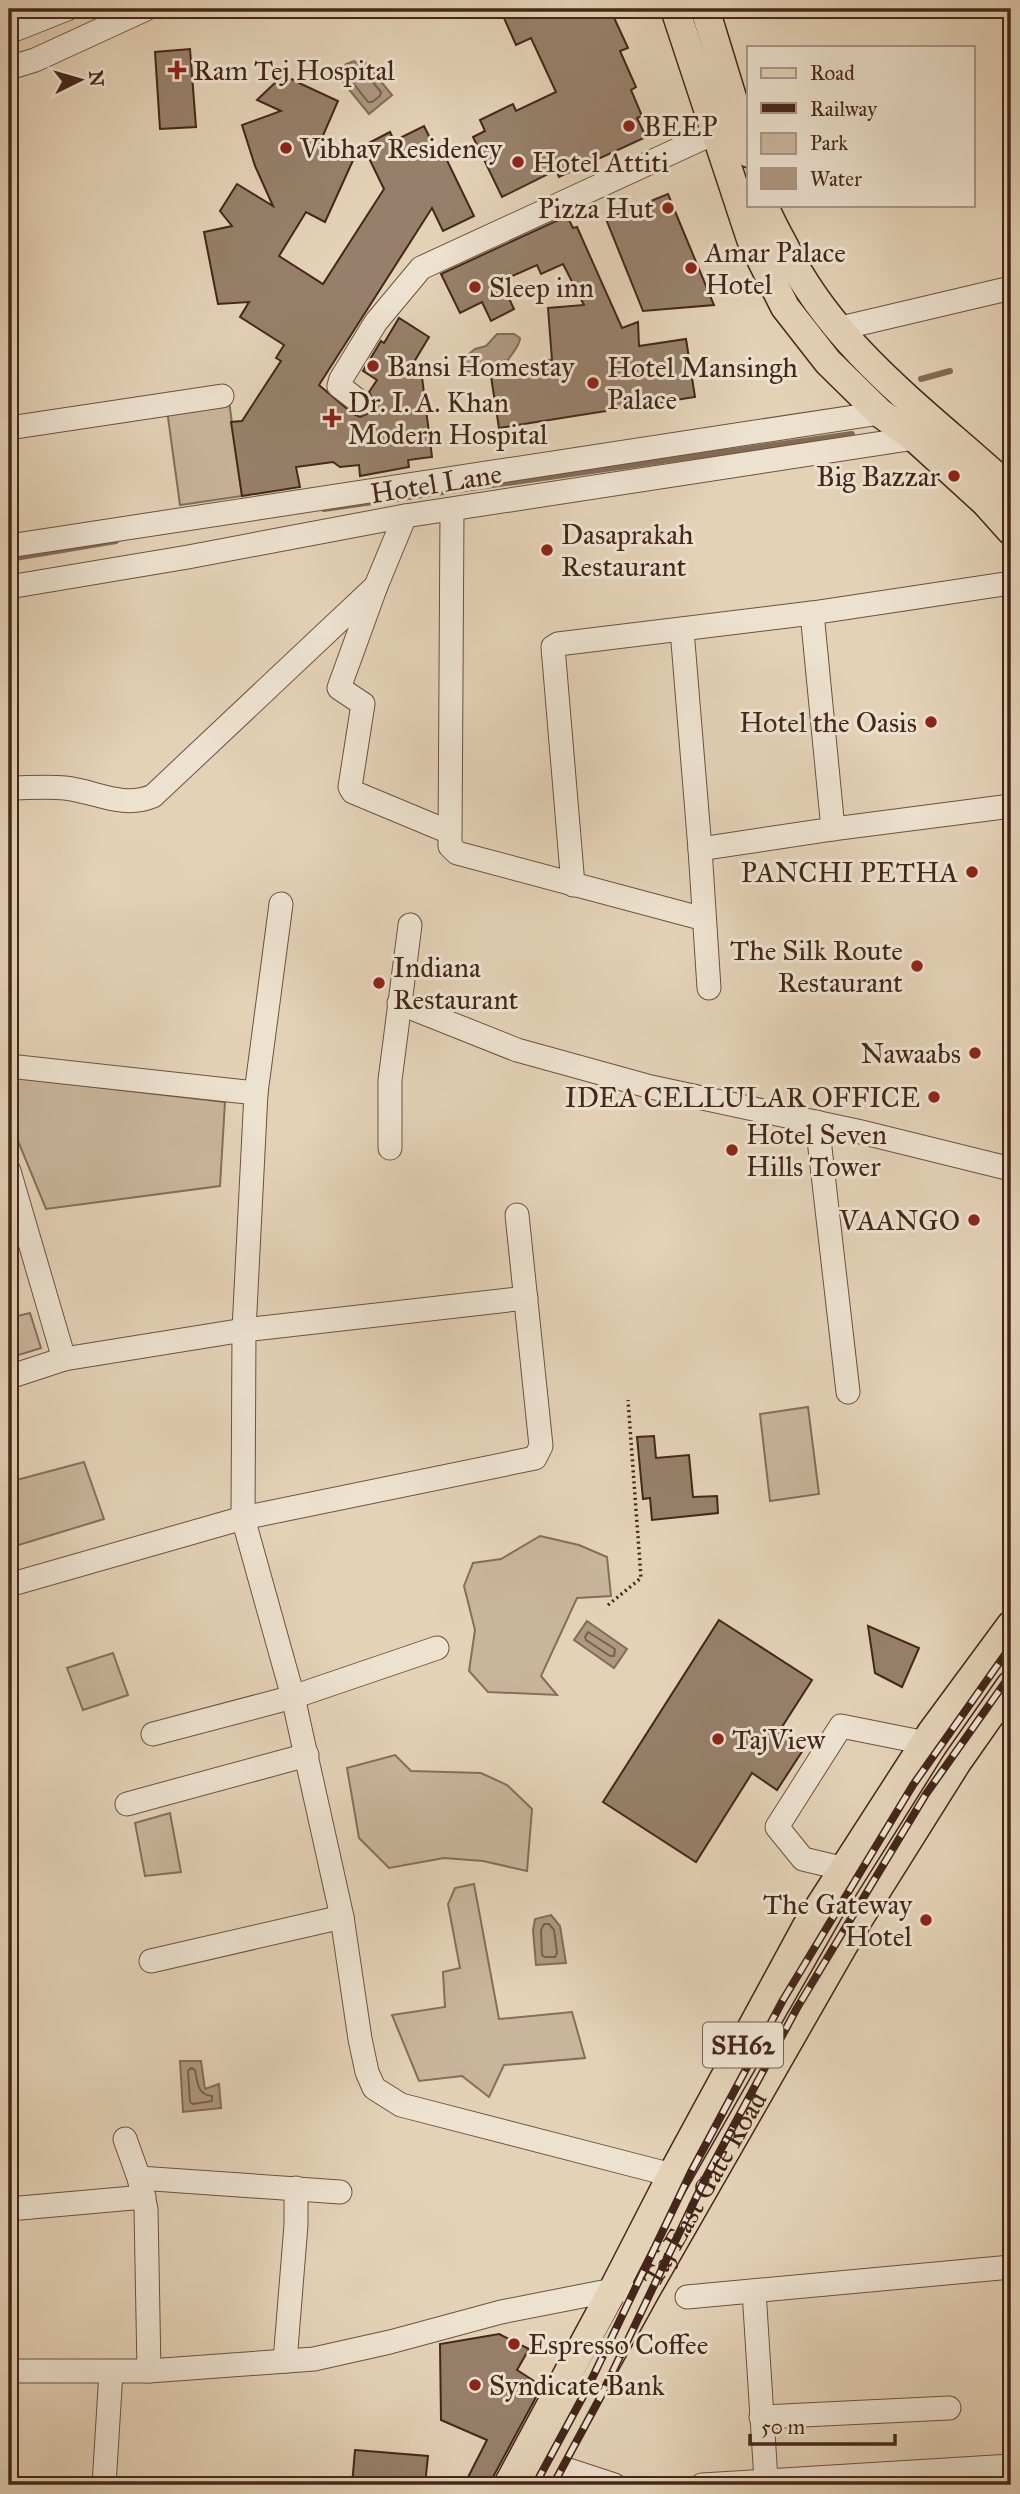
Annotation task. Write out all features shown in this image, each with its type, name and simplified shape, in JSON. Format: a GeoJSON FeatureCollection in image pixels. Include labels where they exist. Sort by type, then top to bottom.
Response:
{"type":"FeatureCollection","features":[{"type":"Feature","properties":{"kind":"main road"},"geometry":{"type":"LineString","coordinates":[[675,9],[751,239],[785,307],[828,362],[880,413],[915,438],[985,502],[1011,531]]}},
{"type":"Feature","properties":{"kind":"main road"},"geometry":{"type":"LineString","coordinates":[[705,9],[747,146]]}},
{"type":"Feature","properties":{"kind":"main road"},"geometry":{"type":"LineString","coordinates":[[764,206],[801,281],[837,329],[885,379],[1011,489]]}},
{"type":"Feature","properties":{"kind":"main road","name":"SH62"},"geometry":{"type":"LineString","coordinates":[[508,2485],[807,1926],[926,1743],[1011,1625]]}},
{"type":"Feature","properties":{"kind":"main road","name":"Taj East Gate Road"},"geometry":{"type":"LineString","coordinates":[[544,2474],[856,1923],[957,1762],[1011,1685]]}},
{"type":"Feature","properties":{"kind":"street"},"geometry":{"type":"LineString","coordinates":[[9,32],[66,9]]}},
{"type":"Feature","properties":{"kind":"street"},"geometry":{"type":"LineString","coordinates":[[9,68],[35,60],[146,9]]}},
{"type":"Feature","properties":{"kind":"street"},"geometry":{"type":"LineString","coordinates":[[361,403],[344,392],[340,386],[341,379],[376,322],[421,268],[714,133]]}},
{"type":"Feature","properties":{"kind":"street"},"geometry":{"type":"LineString","coordinates":[[837,329],[1011,288]]}},
{"type":"Feature","properties":{"kind":"street"},"geometry":{"type":"LineString","coordinates":[[9,428],[222,396]]}},
{"type":"Feature","properties":{"kind":"street","name":"Hotel Lane"},"geometry":{"type":"LineString","coordinates":[[9,546],[880,413]]}},
{"type":"Feature","properties":{"kind":"street","name":"Hotel Lane"},"geometry":{"type":"LineString","coordinates":[[9,587],[405,516],[915,438]]}},
{"type":"Feature","properties":{"kind":"street"},"geometry":{"type":"LineString","coordinates":[[510,469],[516,500]]}},
{"type":"Feature","properties":{"kind":"street"},"geometry":{"type":"LineString","coordinates":[[452,510],[450,846],[457,853],[704,919]]}},
{"type":"Feature","properties":{"kind":"street"},"geometry":{"type":"LineString","coordinates":[[405,516],[339,688],[363,704],[350,787],[353,792],[449,832]]}},
{"type":"Feature","properties":{"kind":"street"},"geometry":{"type":"LineString","coordinates":[[181,520],[188,557]]}},
{"type":"Feature","properties":{"kind":"street"},"geometry":{"type":"LineString","coordinates":[[573,885],[552,646],[811,613],[1011,583]]}},
{"type":"Feature","properties":{"kind":"street"},"geometry":{"type":"LineString","coordinates":[[9,788],[65,788],[125,801],[144,800],[153,796],[376,586]]}},
{"type":"Feature","properties":{"kind":"street"},"geometry":{"type":"LineString","coordinates":[[811,613],[833,829]]}},
{"type":"Feature","properties":{"kind":"street"},"geometry":{"type":"LineString","coordinates":[[682,630],[709,988]]}},
{"type":"Feature","properties":{"kind":"street"},"geometry":{"type":"LineString","coordinates":[[700,849],[1011,806]]}},
{"type":"Feature","properties":{"kind":"street"},"geometry":{"type":"LineString","coordinates":[[281,904],[256,1093],[244,1330],[243,1518],[307,1755],[342,1917],[367,2072],[374,2088],[401,2105],[672,2175]]}},
{"type":"Feature","properties":{"kind":"street"},"geometry":{"type":"LineString","coordinates":[[390,1148],[390,1080],[410,925]]}},
{"type":"Feature","properties":{"kind":"street"},"geometry":{"type":"LineString","coordinates":[[399,1003],[517,1050],[651,1087],[817,1122],[1011,1169]]}},
{"type":"Feature","properties":{"kind":"street"},"geometry":{"type":"LineString","coordinates":[[9,1066],[256,1093]]}},
{"type":"Feature","properties":{"kind":"street"},"geometry":{"type":"LineString","coordinates":[[817,1122],[848,1392]]}},
{"type":"Feature","properties":{"kind":"street"},"geometry":{"type":"LineString","coordinates":[[9,1171],[64,1359]]}},
{"type":"Feature","properties":{"kind":"street"},"geometry":{"type":"LineString","coordinates":[[9,1585],[243,1518],[535,1458],[541,1446],[517,1215]]}},
{"type":"Feature","properties":{"kind":"street"},"geometry":{"type":"LineString","coordinates":[[9,1377],[64,1359],[244,1330],[526,1298]]}},
{"type":"Feature","properties":{"kind":"street"},"geometry":{"type":"LineString","coordinates":[[153,1734],[293,1697],[437,1648]]}},
{"type":"Feature","properties":{"kind":"street"},"geometry":{"type":"LineString","coordinates":[[845,1869],[803,1859],[777,1828],[841,1726],[926,1743]]}},
{"type":"Feature","properties":{"kind":"street"},"geometry":{"type":"LineString","coordinates":[[127,1804],[307,1755]]}},
{"type":"Feature","properties":{"kind":"street"},"geometry":{"type":"LineString","coordinates":[[151,1961],[342,1917]]}},
{"type":"Feature","properties":{"kind":"street"},"geometry":{"type":"LineString","coordinates":[[125,2139],[142,2187],[148,2234],[149,2371]]}},
{"type":"Feature","properties":{"kind":"street"},"geometry":{"type":"LineString","coordinates":[[9,2209],[142,2187],[296,2188],[340,2192]]}},
{"type":"Feature","properties":{"kind":"street"},"geometry":{"type":"LineString","coordinates":[[285,2361],[296,2225],[296,2188]]}},
{"type":"Feature","properties":{"kind":"street"},"geometry":{"type":"LineString","coordinates":[[687,2297],[1011,2267]]}},
{"type":"Feature","properties":{"kind":"street"},"geometry":{"type":"LineString","coordinates":[[9,2371],[149,2371],[344,2354],[502,2312],[613,2290],[646,2290]]}},
{"type":"Feature","properties":{"kind":"street"},"geometry":{"type":"LineString","coordinates":[[754,2291],[766,2480]]}},
{"type":"Feature","properties":{"kind":"street"},"geometry":{"type":"LineString","coordinates":[[104,2485],[111,2372]]}},
{"type":"Feature","properties":{"kind":"street"},"geometry":{"type":"LineString","coordinates":[[761,2417],[949,2408]]}},
{"type":"Feature","properties":{"kind":"street"},"geometry":{"type":"LineString","coordinates":[[702,2485],[1011,2466]]}},
{"type":"Feature","properties":{"kind":"street"},"geometry":{"type":"LineString","coordinates":[[544,2474],[614,2485]]}},
{"type":"Feature","properties":{"kind":"path"},"geometry":{"type":"LineString","coordinates":[[608,1605],[641,1578],[628,1400]]}},
{"type":"Feature","properties":{"kind":"green space"},"geometry":{"type":"Polygon","coordinates":[[[229,401],[242,496],[180,505],[167,410],[229,401]]]}},
{"type":"Feature","properties":{"kind":"green space"},"geometry":{"type":"Polygon","coordinates":[[[10,1077],[225,1102],[220,1186],[46,1209],[9,1119],[10,1077]]]}},
{"type":"Feature","properties":{"kind":"green space"},"geometry":{"type":"Polygon","coordinates":[[[30,1313],[41,1348],[9,1358],[9,1318],[30,1313]]]}},
{"type":"Feature","properties":{"kind":"green space"},"geometry":{"type":"Polygon","coordinates":[[[808,1407],[819,1494],[770,1501],[760,1414],[808,1407]]]}},
{"type":"Feature","properties":{"kind":"green space"},"geometry":{"type":"Polygon","coordinates":[[[84,1462],[104,1519],[9,1548],[9,1482],[84,1462]]]}},
{"type":"Feature","properties":{"kind":"green space"},"geometry":{"type":"Polygon","coordinates":[[[540,1536],[579,1545],[607,1557],[611,1596],[577,1598],[541,1676],[557,1695],[488,1692],[469,1671],[475,1630],[464,1586],[473,1563],[501,1559],[540,1536]]]}},
{"type":"Feature","properties":{"kind":"green space"},"geometry":{"type":"Polygon","coordinates":[[[113,1653],[128,1695],[83,1710],[67,1668],[113,1653]]]}},
{"type":"Feature","properties":{"kind":"green space"},"geometry":{"type":"Polygon","coordinates":[[[395,1755],[411,1771],[481,1773],[507,1785],[532,1809],[527,1871],[483,1861],[444,1858],[389,1868],[359,1838],[347,1768],[395,1755]]]}},
{"type":"Feature","properties":{"kind":"green space"},"geometry":{"type":"Polygon","coordinates":[[[170,1813],[181,1872],[145,1876],[135,1823],[170,1813]]]}},
{"type":"Feature","properties":{"kind":"green space"},"geometry":{"type":"Polygon","coordinates":[[[474,1884],[499,2019],[572,2012],[585,2058],[504,2065],[489,2097],[462,2076],[419,2081],[392,2015],[445,2007],[443,1972],[460,1968],[448,1904],[455,1888],[474,1884]]]}},
{"type":"Feature","properties":{"kind":"water"},"geometry":{"type":"Polygon","coordinates":[[[354,61],[362,66],[366,63],[392,95],[369,114],[343,82],[346,79],[343,69],[346,64],[354,61]]]}},
{"type":"Feature","properties":{"kind":"water"},"geometry":{"type":"Polygon","coordinates":[[[497,334],[514,334],[520,338],[508,360],[494,363],[485,369],[471,372],[464,370],[463,359],[475,349],[486,346],[497,334]]]}},
{"type":"Feature","properties":{"kind":"water"},"geometry":{"type":"Polygon","coordinates":[[[587,1621],[627,1649],[614,1668],[574,1640],[587,1621]]]}},
{"type":"Feature","properties":{"kind":"water"},"geometry":{"type":"Polygon","coordinates":[[[551,1915],[560,1926],[566,1963],[536,1965],[533,1930],[535,1919],[551,1915]]]}},
{"type":"Feature","properties":{"kind":"water"},"geometry":{"type":"Polygon","coordinates":[[[180,2061],[201,2061],[205,2089],[219,2084],[221,2108],[183,2112],[180,2061]]]}},
{"type":"Feature","properties":{"kind":"building"},"geometry":{"type":"Polygon","coordinates":[[[500,9],[610,9],[628,48],[620,51],[636,87],[631,90],[642,116],[637,118],[646,137],[559,177],[556,170],[502,197],[473,137],[485,131],[480,120],[513,104],[516,111],[556,92],[531,38],[516,45],[500,9]]]}},
{"type":"Feature","properties":{"kind":"building"},"geometry":{"type":"Polygon","coordinates":[[[190,49],[196,127],[160,129],[155,52],[190,49]]]}},
{"type":"Feature","properties":{"kind":"building"},"geometry":{"type":"Polygon","coordinates":[[[281,77],[299,81],[338,101],[321,140],[355,156],[325,222],[306,212],[279,256],[323,284],[384,189],[363,146],[390,132],[394,141],[424,126],[436,150],[441,148],[474,216],[443,231],[432,208],[319,385],[353,414],[360,417],[372,412],[375,404],[369,392],[377,380],[363,371],[381,341],[384,343],[399,318],[429,337],[414,362],[427,370],[422,377],[432,457],[408,460],[409,467],[360,476],[359,465],[340,467],[333,462],[296,467],[300,487],[242,496],[231,422],[242,421],[281,361],[276,358],[284,345],[240,317],[249,302],[218,304],[204,232],[232,226],[220,211],[237,184],[273,206],[255,166],[242,125],[281,111],[257,100],[281,77]]]}},
{"type":"Feature","properties":{"kind":"building"},"geometry":{"type":"Polygon","coordinates":[[[668,194],[714,305],[643,311],[606,219],[668,194]]]}},
{"type":"Feature","properties":{"kind":"building"},"geometry":{"type":"Polygon","coordinates":[[[567,216],[573,228],[577,227],[622,328],[638,322],[639,346],[686,339],[695,397],[499,428],[490,370],[552,360],[548,308],[584,305],[563,264],[541,274],[537,265],[501,281],[514,309],[491,321],[482,302],[460,313],[441,274],[567,216]]]}},
{"type":"Feature","properties":{"kind":"building"},"geometry":{"type":"Polygon","coordinates":[[[654,1436],[656,1458],[689,1455],[693,1497],[717,1496],[718,1513],[652,1520],[650,1498],[643,1499],[637,1437],[654,1436]]]}},
{"type":"Feature","properties":{"kind":"building","name":"TajView"},"geometry":{"type":"Polygon","coordinates":[[[719,1620],[812,1680],[780,1730],[805,1747],[777,1790],[752,1773],[696,1862],[603,1802],[719,1620]]]}},
{"type":"Feature","properties":{"kind":"building"},"geometry":{"type":"Polygon","coordinates":[[[868,1626],[919,1648],[902,1687],[875,1673],[868,1626]]]}},
{"type":"Feature","properties":{"kind":"building","name":"Syndicate Bank"},"geometry":{"type":"Polygon","coordinates":[[[499,2334],[529,2349],[517,2370],[542,2386],[491,2485],[464,2485],[487,2440],[441,2420],[440,2344],[499,2334]]]}},
{"type":"Feature","properties":{"kind":"building"},"geometry":{"type":"Polygon","coordinates":[[[355,2450],[428,2456],[425,2485],[352,2485],[355,2450]]]}},
{"type":"Feature","properties":{"kind":"waterway"},"geometry":{"type":"LineString","coordinates":[[921,379],[950,371]]}},
{"type":"Feature","properties":{"kind":"waterway"},"geometry":{"type":"LineString","coordinates":[[324,509],[852,434]]}},
{"type":"Feature","properties":{"kind":"waterway"},"geometry":{"type":"LineString","coordinates":[[9,559],[116,541]]}},
{"type":"Feature","properties":{"kind":"railway"},"geometry":{"type":"LineString","coordinates":[[535,2485],[587,2389],[691,2172],[783,2000],[913,1785],[1011,1646]]}},
{"type":"Feature","properties":{"kind":"railway"},"geometry":{"type":"LineString","coordinates":[[553,2485],[601,2396],[705,2179],[797,2008],[926,1794],[1011,1674]]}},
{"type":"Feature","properties":{"kind":"place","name":"Ram Tej Hospital"},"geometry":{"type":"Point","coordinates":[177,70]}},
{"type":"Feature","properties":{"kind":"place","name":"BEEP"},"geometry":{"type":"Point","coordinates":[629,126]}},
{"type":"Feature","properties":{"kind":"place","name":"Vibhav Residency"},"geometry":{"type":"Point","coordinates":[286,148]}},
{"type":"Feature","properties":{"kind":"place","name":"Hotel Attiti"},"geometry":{"type":"Point","coordinates":[518,162]}},
{"type":"Feature","properties":{"kind":"place","name":"Pizza Hut"},"geometry":{"type":"Point","coordinates":[668,208]}},
{"type":"Feature","properties":{"kind":"place","name":"Amar Palace Hotel"},"geometry":{"type":"Point","coordinates":[691,268]}},
{"type":"Feature","properties":{"kind":"place","name":"Sleep inn"},"geometry":{"type":"Point","coordinates":[475,287]}},
{"type":"Feature","properties":{"kind":"place","name":"Bansi Homestay"},"geometry":{"type":"Point","coordinates":[373,366]}},
{"type":"Feature","properties":{"kind":"place","name":"Hotel Mansingh Palace"},"geometry":{"type":"Point","coordinates":[593,383]}},
{"type":"Feature","properties":{"kind":"place","name":"Dr. I. A. Khan Modern Hospital"},"geometry":{"type":"Point","coordinates":[332,418]}},
{"type":"Feature","properties":{"kind":"place","name":"Big Bazzar"},"geometry":{"type":"Point","coordinates":[954,476]}},
{"type":"Feature","properties":{"kind":"place","name":"Dasaprakah Restaurant"},"geometry":{"type":"Point","coordinates":[547,550]}},
{"type":"Feature","properties":{"kind":"place","name":"Hotel the Oasis"},"geometry":{"type":"Point","coordinates":[931,722]}},
{"type":"Feature","properties":{"kind":"place","name":"PANCHI PETHA"},"geometry":{"type":"Point","coordinates":[972,872]}},
{"type":"Feature","properties":{"kind":"place","name":"The Silk Route Restaurant"},"geometry":{"type":"Point","coordinates":[917,966]}},
{"type":"Feature","properties":{"kind":"place","name":"Indiana Restaurant"},"geometry":{"type":"Point","coordinates":[379,983]}},
{"type":"Feature","properties":{"kind":"place","name":"Nawaabs"},"geometry":{"type":"Point","coordinates":[975,1053]}},
{"type":"Feature","properties":{"kind":"place","name":"IDEA CELLULAR OFFICE"},"geometry":{"type":"Point","coordinates":[934,1097]}},
{"type":"Feature","properties":{"kind":"place","name":"Hotel Seven Hills Tower"},"geometry":{"type":"Point","coordinates":[732,1150]}},
{"type":"Feature","properties":{"kind":"place","name":"VAANGO"},"geometry":{"type":"Point","coordinates":[974,1220]}},
{"type":"Feature","properties":{"kind":"place","name":"TajView"},"geometry":{"type":"Point","coordinates":[718,1739]}},
{"type":"Feature","properties":{"kind":"place","name":"The Gateway Hotel"},"geometry":{"type":"Point","coordinates":[926,1920]}},
{"type":"Feature","properties":{"kind":"place","name":"Espresso Coffee"},"geometry":{"type":"Point","coordinates":[514,2344]}},
{"type":"Feature","properties":{"kind":"place","name":"Syndicate Bank"},"geometry":{"type":"Point","coordinates":[475,2385]}}]}
